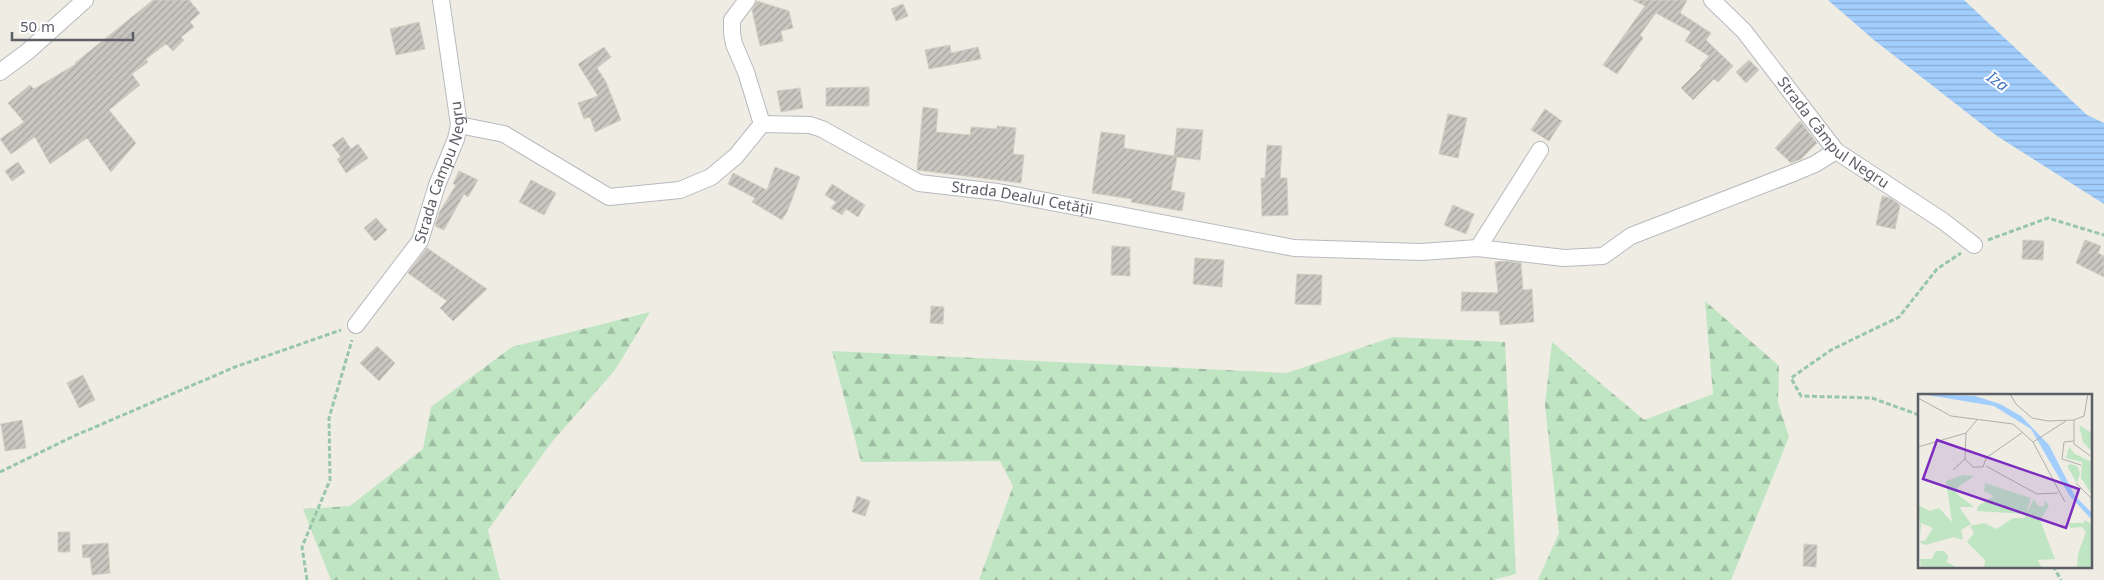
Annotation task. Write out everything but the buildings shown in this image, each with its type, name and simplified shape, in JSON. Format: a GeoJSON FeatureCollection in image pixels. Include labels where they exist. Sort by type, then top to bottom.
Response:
{"type":"FeatureCollection","features":[{"type":"Feature","properties":{"kind":"street"},"geometry":{"type":"LineString","coordinates":[[0,72],[27,52],[85,0]]}},
{"type":"Feature","properties":{"kind":"street","name":"Strada Campu Negru"},"geometry":{"type":"LineString","coordinates":[[356,325],[420,241],[437,185],[456,139],[459,125],[441,0]]}},
{"type":"Feature","properties":{"kind":"street"},"geometry":{"type":"LineString","coordinates":[[459,125],[504,134],[609,197],[680,190],[711,177],[736,156],[762,124],[746,72],[734,44],[732,33],[732,20],[747,0]]}},
{"type":"Feature","properties":{"kind":"street","name":"Strada Câmpul Negru"},"geometry":{"type":"LineString","coordinates":[[1712,0],[1744,31],[1836,150],[1943,221],[1974,245]]}},
{"type":"Feature","properties":{"kind":"street","name":"Strada Dealul Cetății"},"geometry":{"type":"LineString","coordinates":[[762,124],[810,125],[822,129],[919,182],[998,192],[1294,248],[1421,252],[1478,248],[1564,258],[1603,256],[1632,236],[1815,164],[1836,150]]}},
{"type":"Feature","properties":{"kind":"street"},"geometry":{"type":"LineString","coordinates":[[1478,248],[1540,150]]}},
{"type":"Feature","properties":{"kind":"path"},"geometry":{"type":"LineString","coordinates":[[1918,414],[1872,398],[1801,396],[1791,378],[1831,350],[1899,317],[1936,269],[1974,245],[2048,218],[2104,235]]}},
{"type":"Feature","properties":{"kind":"path"},"geometry":{"type":"LineString","coordinates":[[0,472],[74,436],[236,367],[356,325]]}},
{"type":"Feature","properties":{"kind":"path"},"geometry":{"type":"LineString","coordinates":[[307,580],[302,547],[330,480],[329,418],[356,325]]}},
{"type":"Feature","properties":{"kind":"path"},"geometry":{"type":"LineString","coordinates":[[2054,568],[2061,580]]}},
{"type":"Feature","properties":{"kind":"green space"},"geometry":{"type":"Polygon","coordinates":[[[1705,301],[1779,366],[1778,402],[1789,437],[1731,580],[1538,580],[1559,533],[1545,405],[1552,342],[1644,420],[1713,394],[1705,301]]]}},
{"type":"Feature","properties":{"kind":"green space"},"geometry":{"type":"Polygon","coordinates":[[[650,312],[615,370],[551,443],[488,530],[500,580],[331,580],[303,509],[350,506],[423,449],[431,407],[512,347],[650,312]]]}},
{"type":"Feature","properties":{"kind":"green space"},"geometry":{"type":"Polygon","coordinates":[[[1393,337],[1505,342],[1516,574],[1492,580],[979,580],[1013,486],[1000,461],[861,462],[832,351],[1287,373],[1393,337]]]}},
{"type":"Feature","properties":{"kind":"water","name":"Iza"},"geometry":{"type":"Polygon","coordinates":[[[1828,0],[1964,0],[2087,115],[2104,123],[2104,204],[1997,136],[1874,40],[1828,0]]]}}]}
